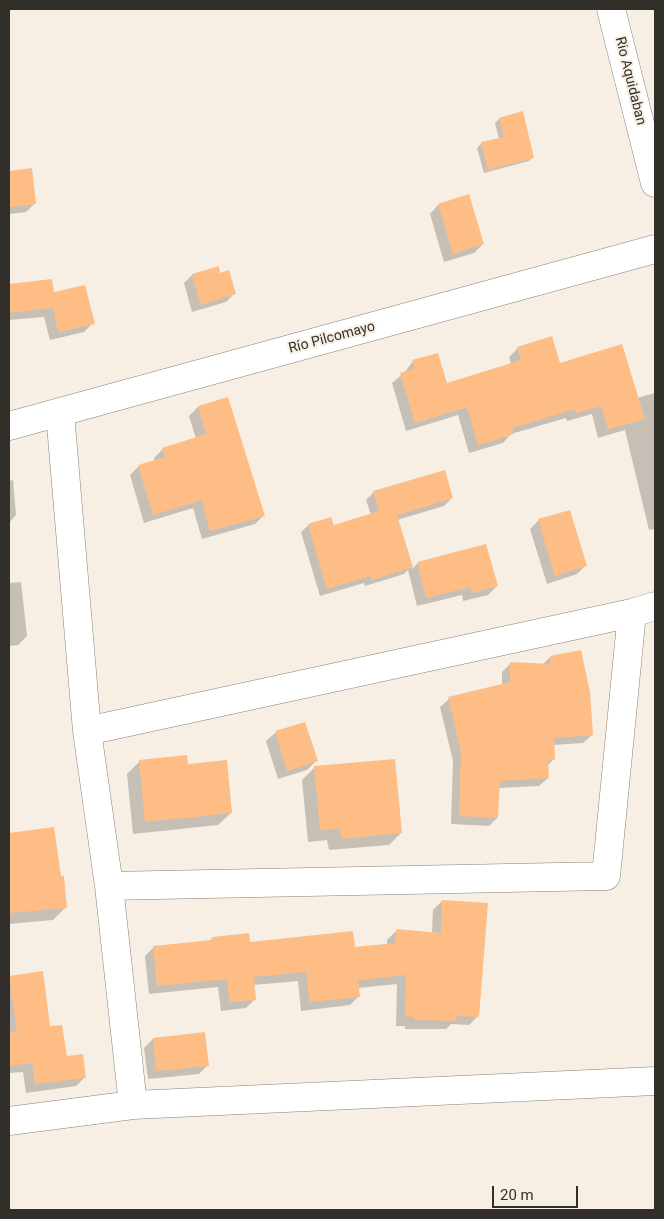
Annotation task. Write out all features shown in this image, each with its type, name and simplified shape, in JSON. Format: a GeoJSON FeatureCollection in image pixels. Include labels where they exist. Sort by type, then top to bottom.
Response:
{"type":"FeatureCollection","features":[{"type":"Feature","properties":{"kind":"street","name":"Rio Aquidaban"},"geometry":{"type":"LineString","coordinates":[[611,9],[655,183]]}},
{"type":"Feature","properties":{"kind":"street","name":"Río Pilcomayo"},"geometry":{"type":"LineString","coordinates":[[9,426],[655,249]]}},
{"type":"Feature","properties":{"kind":"street"},"geometry":{"type":"LineString","coordinates":[[60,412],[87,731],[109,886],[133,1105]]}},
{"type":"Feature","properties":{"kind":"street"},"geometry":{"type":"LineString","coordinates":[[87,731],[644,610],[606,876],[109,886]]}},
{"type":"Feature","properties":{"kind":"street"},"geometry":{"type":"LineString","coordinates":[[9,1121],[133,1105],[655,1081]]}},
{"type":"Feature","properties":{"kind":"building"},"geometry":{"type":"Polygon","coordinates":[[[523,111],[534,158],[488,170],[481,142],[504,137],[499,118],[523,111]]]}},
{"type":"Feature","properties":{"kind":"building"},"geometry":{"type":"Polygon","coordinates":[[[32,168],[36,204],[9,207],[9,171],[32,168]]]}},
{"type":"Feature","properties":{"kind":"building"},"geometry":{"type":"Polygon","coordinates":[[[469,194],[484,244],[453,254],[438,204],[469,194]]]}},
{"type":"Feature","properties":{"kind":"building"},"geometry":{"type":"Polygon","coordinates":[[[219,266],[220,273],[229,270],[236,294],[200,305],[192,274],[219,266]]]}},
{"type":"Feature","properties":{"kind":"building"},"geometry":{"type":"Polygon","coordinates":[[[52,279],[54,292],[85,285],[95,324],[58,332],[53,308],[9,313],[9,284],[52,279]]]}},
{"type":"Feature","properties":{"kind":"building"},"geometry":{"type":"Polygon","coordinates":[[[552,336],[560,363],[622,344],[645,419],[608,429],[601,406],[576,413],[575,409],[512,428],[514,434],[478,445],[467,407],[415,423],[400,373],[415,368],[412,360],[438,353],[447,383],[521,360],[517,347],[552,336]]]}},
{"type":"Feature","properties":{"kind":"building"},"geometry":{"type":"Polygon","coordinates":[[[228,397],[265,516],[210,531],[202,500],[153,515],[138,465],[165,457],[162,448],[206,434],[198,406],[228,397]]]}},
{"type":"Feature","properties":{"kind":"building"},"geometry":{"type":"Polygon","coordinates":[[[445,470],[453,498],[397,515],[413,567],[372,580],[371,576],[327,589],[308,524],[331,517],[334,525],[379,511],[373,491],[445,470]]]}},
{"type":"Feature","properties":{"kind":"building"},"geometry":{"type":"Polygon","coordinates":[[[570,510],[587,566],[555,576],[538,519],[570,510]]]}},
{"type":"Feature","properties":{"kind":"building"},"geometry":{"type":"Polygon","coordinates":[[[486,544],[498,586],[472,593],[470,587],[426,598],[417,562],[486,544]]]}},
{"type":"Feature","properties":{"kind":"building"},"geometry":{"type":"Polygon","coordinates":[[[581,650],[590,692],[593,735],[554,738],[555,760],[548,760],[549,778],[500,781],[498,818],[459,816],[461,752],[448,697],[510,682],[510,662],[551,664],[550,656],[581,650]]]}},
{"type":"Feature","properties":{"kind":"building"},"geometry":{"type":"Polygon","coordinates":[[[305,722],[318,761],[287,771],[275,731],[305,722]]]}},
{"type":"Feature","properties":{"kind":"building"},"geometry":{"type":"Polygon","coordinates":[[[187,755],[188,764],[227,760],[232,813],[145,822],[139,760],[187,755]]]}},
{"type":"Feature","properties":{"kind":"building"},"geometry":{"type":"Polygon","coordinates":[[[395,759],[402,833],[341,839],[340,828],[320,830],[314,766],[395,759]]]}},
{"type":"Feature","properties":{"kind":"building"},"geometry":{"type":"Polygon","coordinates":[[[54,827],[61,876],[64,876],[67,908],[9,913],[9,833],[54,827]]]}},
{"type":"Feature","properties":{"kind":"building"},"geometry":{"type":"Polygon","coordinates":[[[442,900],[488,903],[479,1017],[457,1016],[456,1021],[414,1020],[414,1017],[405,1017],[406,975],[358,980],[360,997],[310,1002],[306,972],[254,977],[256,1000],[230,1002],[227,979],[157,986],[153,946],[212,940],[212,937],[249,933],[250,942],[353,931],[355,947],[395,943],[396,929],[441,933],[442,900]]]}},
{"type":"Feature","properties":{"kind":"building"},"geometry":{"type":"Polygon","coordinates":[[[43,971],[50,1026],[62,1025],[67,1056],[83,1054],[86,1078],[35,1084],[32,1063],[9,1066],[9,1032],[17,1031],[9,976],[43,971]]]}},
{"type":"Feature","properties":{"kind":"building"},"geometry":{"type":"Polygon","coordinates":[[[205,1032],[209,1066],[156,1071],[153,1038],[205,1032]]]}}]}
